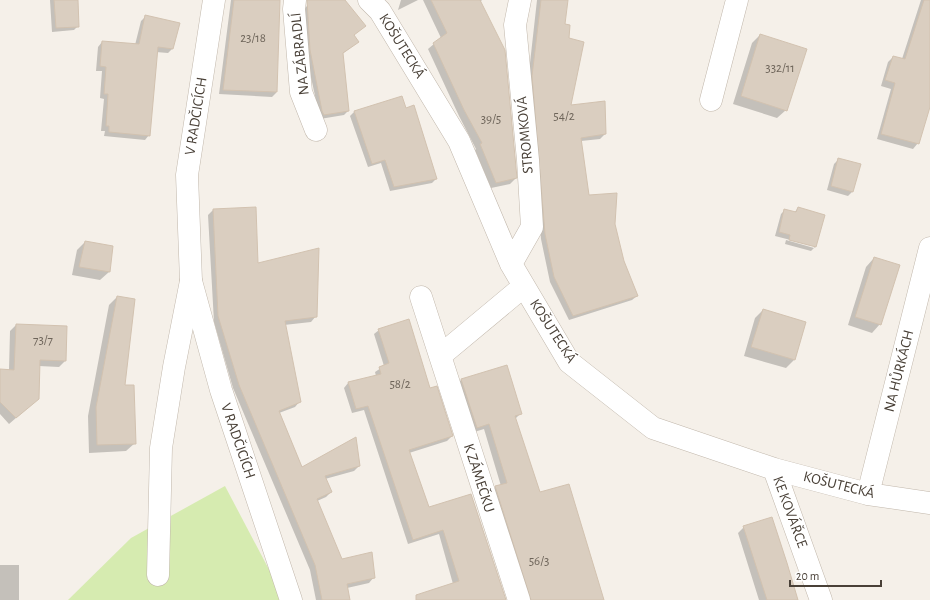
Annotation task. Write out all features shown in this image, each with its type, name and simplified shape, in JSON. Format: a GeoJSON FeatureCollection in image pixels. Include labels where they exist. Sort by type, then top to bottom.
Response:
{"type":"FeatureCollection","features":[{"type":"Feature","properties":{"kind":"street","name":"V RADČICÍCH"},"geometry":{"type":"LineString","coordinates":[[214,0],[187,175],[191,281],[221,390],[291,600]]}},
{"type":"Feature","properties":{"kind":"street","name":"NA ZÁBRADLÍ"},"geometry":{"type":"LineString","coordinates":[[295,0],[294,9],[301,92],[316,130]]}},
{"type":"Feature","properties":{"kind":"street","name":"KOŠUTECKÁ"},"geometry":{"type":"LineString","coordinates":[[369,0],[380,11],[459,140],[511,264],[569,362],[653,428],[774,469],[868,494],[929,505]]}},
{"type":"Feature","properties":{"kind":"street","name":"STROMKOVÁ"},"geometry":{"type":"LineString","coordinates":[[511,264],[532,227],[528,160],[515,25],[520,0]]}},
{"type":"Feature","properties":{"kind":"street"},"geometry":{"type":"LineString","coordinates":[[711,100],[737,0]]}},
{"type":"Feature","properties":{"kind":"street","name":"NA HŮRKÁCH"},"geometry":{"type":"LineString","coordinates":[[868,494],[930,248]]}},
{"type":"Feature","properties":{"kind":"street","name":"V RADČICÍCH"},"geometry":{"type":"LineString","coordinates":[[158,575],[161,448],[174,366],[191,281]]}},
{"type":"Feature","properties":{"kind":"street"},"geometry":{"type":"LineString","coordinates":[[440,356],[524,286]]}},
{"type":"Feature","properties":{"kind":"street","name":"K ZÁMEČKU"},"geometry":{"type":"LineString","coordinates":[[420,297],[519,600]]}},
{"type":"Feature","properties":{"kind":"street","name":"KE KOVÁŘCE"},"geometry":{"type":"LineString","coordinates":[[774,469],[821,600]]}},
{"type":"Feature","properties":{"kind":"green space"},"geometry":{"type":"Polygon","coordinates":[[[225,486],[285,600],[68,600],[131,538],[225,486]]]}},
{"type":"Feature","properties":{"kind":"building"},"geometry":{"type":"Polygon","coordinates":[[[54,0],[78,0],[79,27],[56,28],[54,0]]]}},
{"type":"Feature","properties":{"kind":"building"},"geometry":{"type":"Polygon","coordinates":[[[234,0],[280,0],[277,92],[223,90],[234,0]]]}},
{"type":"Feature","properties":{"kind":"building"},"geometry":{"type":"Polygon","coordinates":[[[307,0],[345,0],[366,26],[354,35],[359,42],[343,53],[349,111],[324,115],[322,111],[310,50],[307,0]]]}},
{"type":"Feature","properties":{"kind":"building"},"geometry":{"type":"Polygon","coordinates":[[[431,0],[480,0],[505,50],[517,178],[496,183],[480,144],[482,143],[464,110],[433,43],[447,33],[431,0]]]}},
{"type":"Feature","properties":{"kind":"building"},"geometry":{"type":"Polygon","coordinates":[[[541,0],[568,0],[565,24],[570,25],[569,38],[584,42],[571,105],[605,101],[606,134],[581,138],[589,195],[617,193],[615,224],[624,261],[638,296],[573,316],[554,277],[545,234],[532,76],[541,0]]]}},
{"type":"Feature","properties":{"kind":"building"},"geometry":{"type":"Polygon","coordinates":[[[924,0],[930,0],[930,107],[919,144],[881,134],[895,83],[885,80],[893,56],[905,59],[924,0]]]}},
{"type":"Feature","properties":{"kind":"building"},"geometry":{"type":"Polygon","coordinates":[[[145,15],[180,23],[173,49],[158,47],[150,136],[109,132],[109,126],[106,126],[108,94],[104,94],[106,67],[100,66],[102,41],[139,44],[145,15]]]}},
{"type":"Feature","properties":{"kind":"building"},"geometry":{"type":"Polygon","coordinates":[[[760,34],[807,49],[787,111],[741,96],[760,34]]]}},
{"type":"Feature","properties":{"kind":"building"},"geometry":{"type":"Polygon","coordinates":[[[402,96],[406,108],[414,105],[437,179],[394,187],[385,160],[372,164],[354,111],[402,96]]]}},
{"type":"Feature","properties":{"kind":"building"},"geometry":{"type":"Polygon","coordinates":[[[838,158],[861,164],[853,192],[831,186],[838,158]]]}},
{"type":"Feature","properties":{"kind":"building"},"geometry":{"type":"Polygon","coordinates":[[[256,207],[258,263],[319,248],[317,317],[285,321],[301,402],[279,411],[302,467],[356,437],[360,466],[325,476],[332,492],[317,499],[342,559],[372,552],[375,578],[347,584],[350,600],[322,600],[315,565],[239,385],[218,316],[213,209],[256,207]]]}},
{"type":"Feature","properties":{"kind":"building"},"geometry":{"type":"Polygon","coordinates":[[[798,207],[825,215],[816,247],[789,240],[790,235],[779,232],[784,209],[796,212],[798,207]]]}},
{"type":"Feature","properties":{"kind":"building"},"geometry":{"type":"Polygon","coordinates":[[[85,241],[113,246],[110,272],[79,267],[85,241]]]}},
{"type":"Feature","properties":{"kind":"building"},"geometry":{"type":"Polygon","coordinates":[[[874,257],[900,265],[881,325],[855,317],[874,257]]]}},
{"type":"Feature","properties":{"kind":"building"},"geometry":{"type":"Polygon","coordinates":[[[117,296],[135,299],[125,385],[134,385],[136,444],[97,445],[96,407],[117,296]]]}},
{"type":"Feature","properties":{"kind":"building"},"geometry":{"type":"Polygon","coordinates":[[[763,309],[806,322],[795,360],[751,347],[763,309]]]}},
{"type":"Feature","properties":{"kind":"building"},"geometry":{"type":"Polygon","coordinates":[[[409,319],[430,388],[437,386],[453,436],[409,450],[429,507],[471,494],[506,600],[416,600],[416,595],[459,581],[443,530],[413,540],[368,406],[356,409],[348,382],[381,374],[379,367],[389,363],[378,329],[409,319]]]}},
{"type":"Feature","properties":{"kind":"building"},"geometry":{"type":"Polygon","coordinates":[[[16,324],[67,326],[66,361],[40,360],[39,399],[16,418],[0,402],[0,369],[14,370],[16,324]]]}},
{"type":"Feature","properties":{"kind":"building"},"geometry":{"type":"Polygon","coordinates":[[[507,365],[522,414],[515,416],[540,492],[569,484],[604,600],[531,600],[495,486],[507,483],[489,424],[477,428],[461,379],[507,365]]]}},
{"type":"Feature","properties":{"kind":"building"},"geometry":{"type":"Polygon","coordinates":[[[772,517],[798,600],[767,600],[743,526],[772,517]]]}}]}
